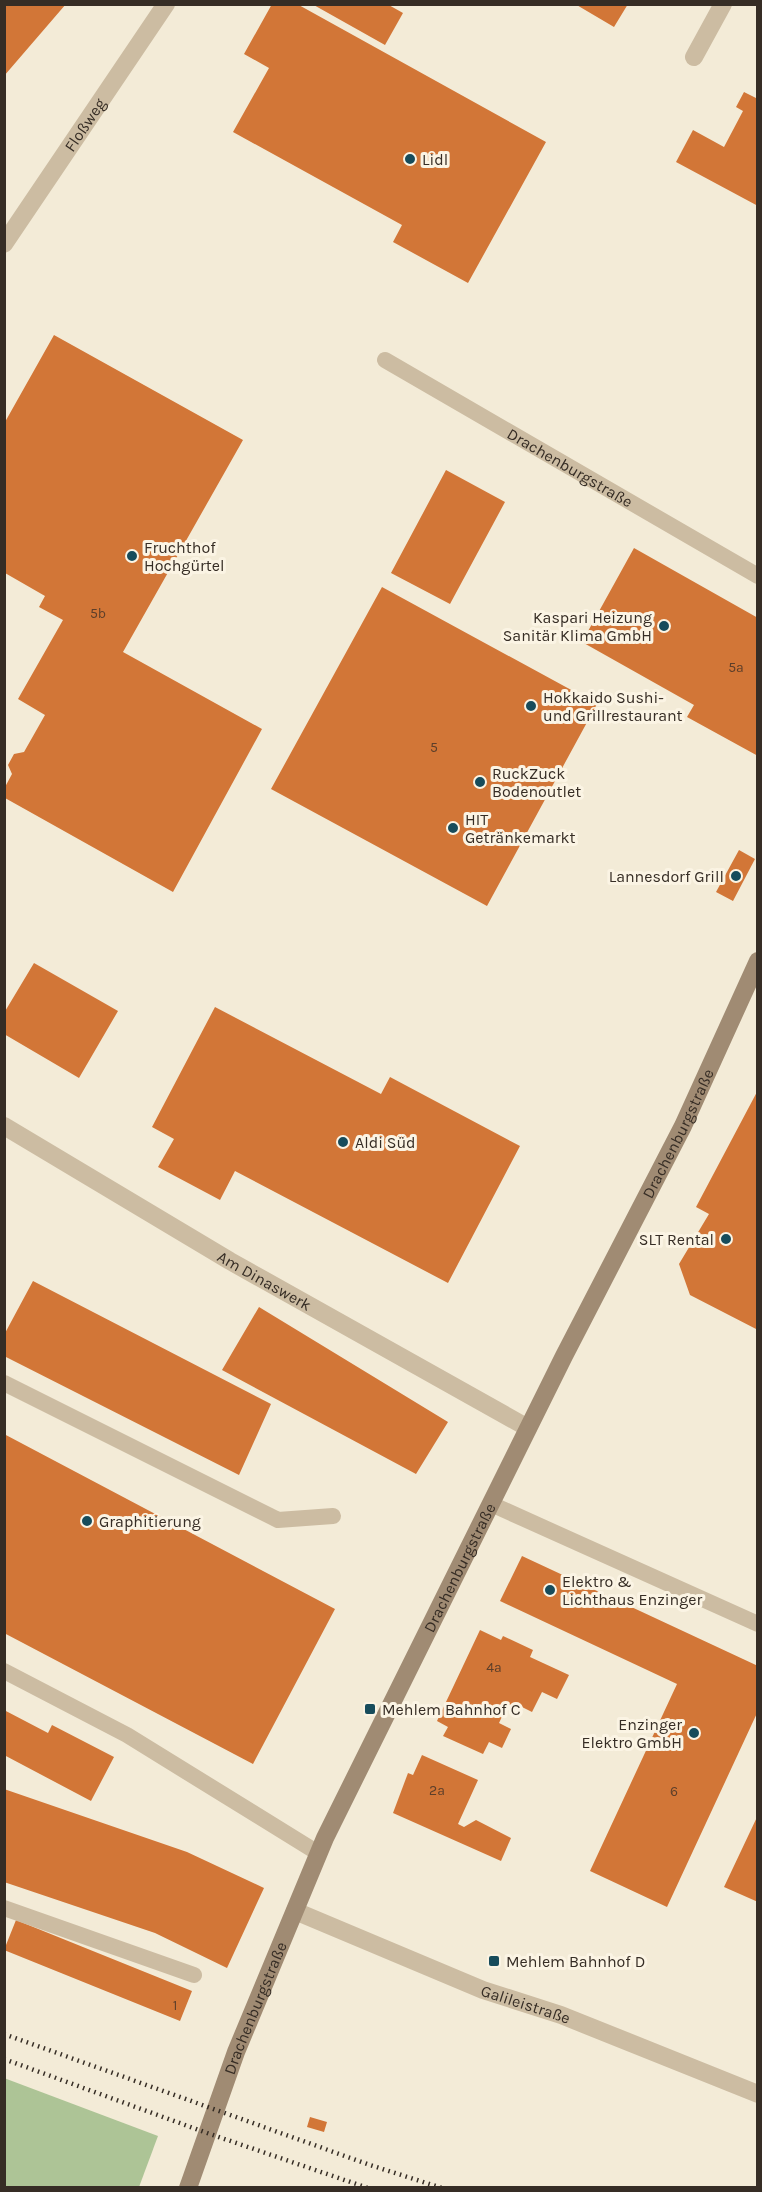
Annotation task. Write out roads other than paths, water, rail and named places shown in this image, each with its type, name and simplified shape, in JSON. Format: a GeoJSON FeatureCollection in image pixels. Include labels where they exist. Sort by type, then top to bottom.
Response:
{"type":"FeatureCollection","features":[{"type":"Feature","properties":{"kind":"street","name":"Floßweg"},"geometry":{"type":"LineString","coordinates":[[4,244],[166,4]]}},
{"type":"Feature","properties":{"kind":"street"},"geometry":{"type":"LineString","coordinates":[[694,57],[723,4]]}},
{"type":"Feature","properties":{"kind":"street","name":"Drachenburgstraße"},"geometry":{"type":"LineString","coordinates":[[188,2187],[236,2052],[318,1853],[528,1428],[683,1126],[758,961]]}},
{"type":"Feature","properties":{"kind":"street","name":"Am Dinaswerk"},"geometry":{"type":"LineString","coordinates":[[4,1126],[230,1261],[528,1428]]}},
{"type":"Feature","properties":{"kind":"street","name":"Galileistraße"},"geometry":{"type":"LineString","coordinates":[[295,1911],[483,1990],[561,2015],[758,2094]]}},
{"type":"Feature","properties":{"kind":"lane","name":"Drachenburgstraße"},"geometry":{"type":"LineString","coordinates":[[385,360],[758,576]]}},
{"type":"Feature","properties":{"kind":"lane"},"geometry":{"type":"LineString","coordinates":[[4,1383],[278,1520],[333,1516]]}},
{"type":"Feature","properties":{"kind":"lane"},"geometry":{"type":"LineString","coordinates":[[491,1504],[758,1624]]}},
{"type":"Feature","properties":{"kind":"lane"},"geometry":{"type":"LineString","coordinates":[[4,1671],[127,1735],[318,1853]]}},
{"type":"Feature","properties":{"kind":"lane"},"geometry":{"type":"LineString","coordinates":[[4,1908],[194,1975]]}},
{"type":"Feature","properties":{"kind":"railway"},"geometry":{"type":"LineString","coordinates":[[4,2034],[370,2165],[442,2188]]}},
{"type":"Feature","properties":{"kind":"railway"},"geometry":{"type":"LineString","coordinates":[[4,2059],[207,2133],[368,2188]]}},
{"type":"Feature","properties":{"kind":"place","name":"Lidl"},"geometry":{"type":"Point","coordinates":[410,159]}},
{"type":"Feature","properties":{"kind":"place","name":"Fruchthof Hochgürtel"},"geometry":{"type":"Point","coordinates":[132,556]}},
{"type":"Feature","properties":{"kind":"place","name":"Kaspari Heizung Sanitär Klima GmbH"},"geometry":{"type":"Point","coordinates":[664,626]}},
{"type":"Feature","properties":{"kind":"place","name":"Hokkaido Sushi- und Grillrestaurant"},"geometry":{"type":"Point","coordinates":[531,706]}},
{"type":"Feature","properties":{"kind":"place","name":"RuckZuck Bodenoutlet"},"geometry":{"type":"Point","coordinates":[480,782]}},
{"type":"Feature","properties":{"kind":"place","name":"HIT Getränkemarkt"},"geometry":{"type":"Point","coordinates":[453,828]}},
{"type":"Feature","properties":{"kind":"place","name":"Lannesdorf Grill"},"geometry":{"type":"Point","coordinates":[736,876]}},
{"type":"Feature","properties":{"kind":"place","name":"Aldi Süd"},"geometry":{"type":"Point","coordinates":[343,1142]}},
{"type":"Feature","properties":{"kind":"place","name":"SLT Rental"},"geometry":{"type":"Point","coordinates":[726,1239]}},
{"type":"Feature","properties":{"kind":"place","name":"Graphitierung"},"geometry":{"type":"Point","coordinates":[87,1521]}},
{"type":"Feature","properties":{"kind":"place","name":"Elektro & Lichthaus Enzinger"},"geometry":{"type":"Point","coordinates":[550,1590]}},
{"type":"Feature","properties":{"kind":"place","name":"Mehlem Bahnhof C"},"geometry":{"type":"Point","coordinates":[370,1709]}},
{"type":"Feature","properties":{"kind":"place","name":"Enzinger Elektro GmbH"},"geometry":{"type":"Point","coordinates":[694,1733]}},
{"type":"Feature","properties":{"kind":"place","name":"Mehlem Bahnhof D"},"geometry":{"type":"Point","coordinates":[494,1961]}}]}
